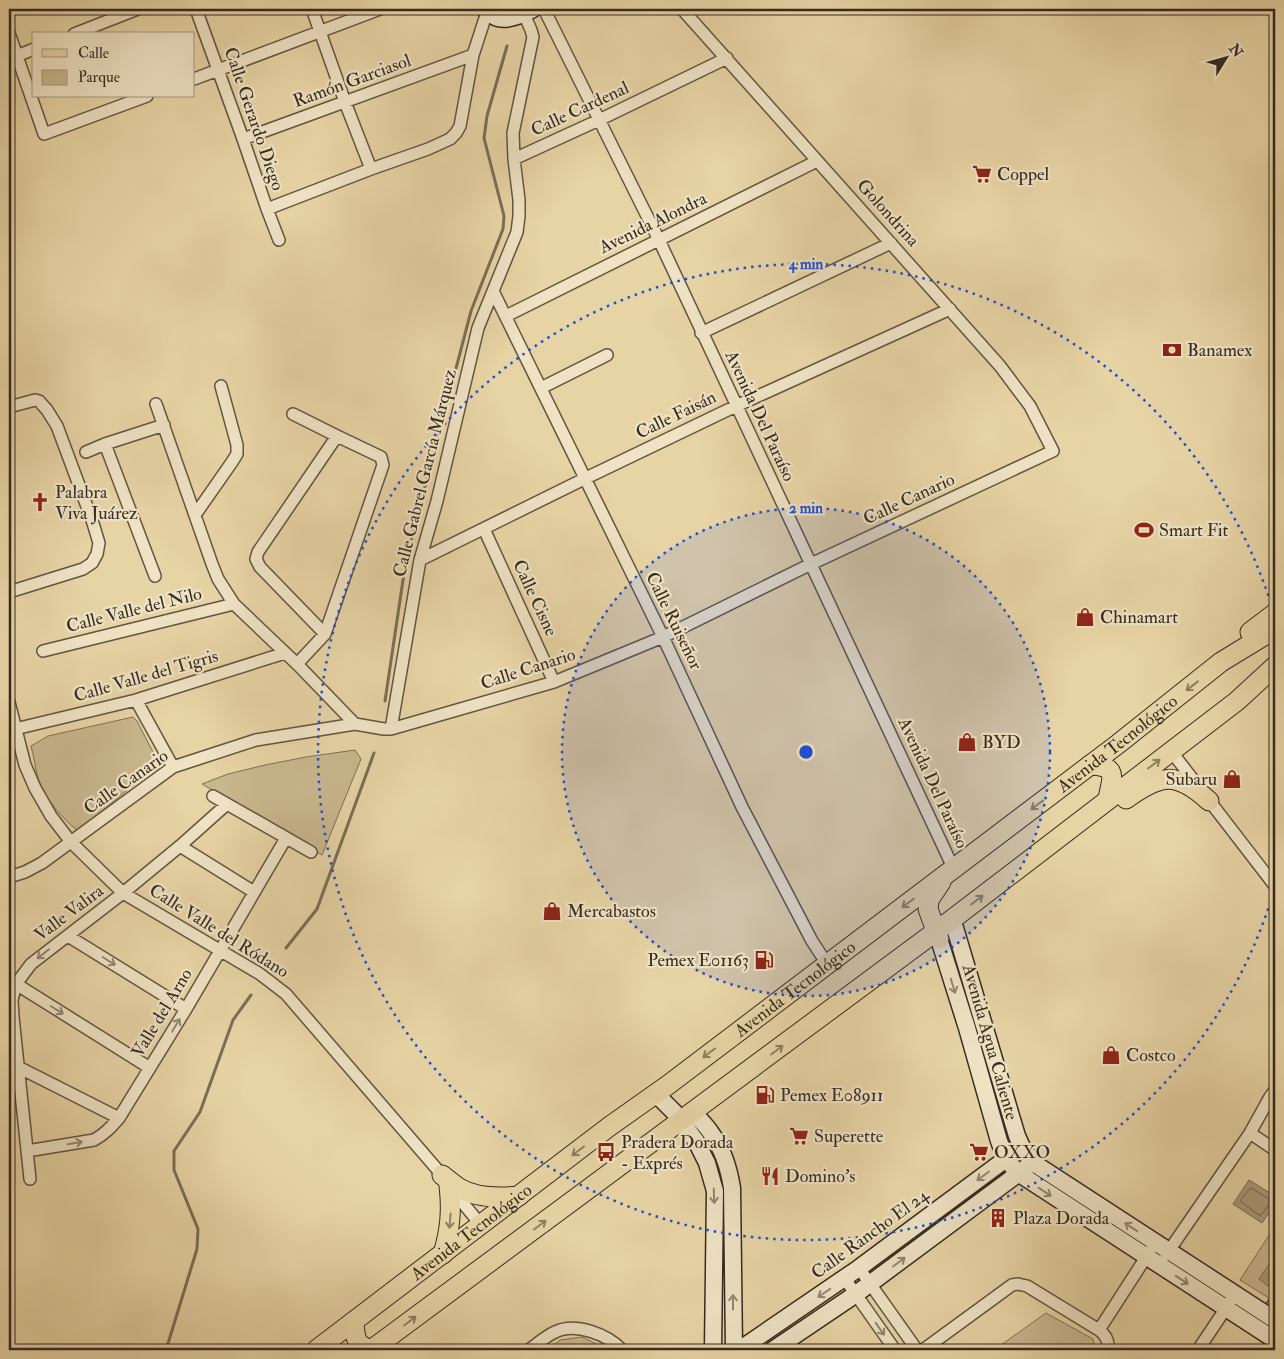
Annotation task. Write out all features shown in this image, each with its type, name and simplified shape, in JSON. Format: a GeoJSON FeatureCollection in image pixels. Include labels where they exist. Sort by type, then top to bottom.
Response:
{"type":"FeatureCollection","features":[{"type":"Feature","properties":{"kind":"main road"},"geometry":{"type":"LineString","coordinates":[[1221,662],[1241,640],[1275,613]]}},
{"type":"Feature","properties":{"kind":"main road","name":"Avenida Tecnológico"},"geometry":{"type":"LineString","coordinates":[[316,1350],[335,1345],[354,1322],[614,1123],[656,1094],[1090,765],[1221,662],[1275,629]]}},
{"type":"Feature","properties":{"kind":"main road","name":"Avenida Tecnológico"},"geometry":{"type":"LineString","coordinates":[[371,1350],[942,930],[1171,750],[1237,701],[1275,666]]}},
{"type":"Feature","properties":{"kind":"main road"},"geometry":{"type":"LineString","coordinates":[[1237,701],[1275,678]]}},
{"type":"Feature","properties":{"kind":"main road"},"geometry":{"type":"LineString","coordinates":[[1090,765],[1105,766],[1110,770],[1112,780],[1108,799]]}},
{"type":"Feature","properties":{"kind":"main road"},"geometry":{"type":"LineString","coordinates":[[1046,848],[1095,821],[1135,792],[1149,784],[1162,780],[1176,779],[1186,782],[1209,801]]}},
{"type":"Feature","properties":{"kind":"main road"},"geometry":{"type":"LineString","coordinates":[[942,930],[928,909],[930,900],[950,870]]}},
{"type":"Feature","properties":{"kind":"main road"},"geometry":{"type":"LineString","coordinates":[[446,1181],[470,1193],[489,1196],[519,1196]]}},
{"type":"Feature","properties":{"kind":"main road"},"geometry":{"type":"LineString","coordinates":[[443,1254],[448,1235],[451,1202],[446,1181]]}},
{"type":"Feature","properties":{"kind":"main road"},"geometry":{"type":"LineString","coordinates":[[354,1322],[356,1338],[359,1343],[371,1350]]}},
{"type":"Feature","properties":{"kind":"street"},"geometry":{"type":"LineString","coordinates":[[79,32],[138,9]]}},
{"type":"Feature","properties":{"kind":"street","name":"Calle Gerardo Diego"},"geometry":{"type":"LineString","coordinates":[[196,9],[279,240]]}},
{"type":"Feature","properties":{"kind":"street"},"geometry":{"type":"LineString","coordinates":[[312,9],[371,169]]}},
{"type":"Feature","properties":{"kind":"street"},"geometry":{"type":"LineString","coordinates":[[195,79],[380,9]]}},
{"type":"Feature","properties":{"kind":"street","name":"Avenida Del Paraíso"},"geometry":{"type":"LineString","coordinates":[[544,9],[658,240],[811,564],[950,861],[950,870]]}},
{"type":"Feature","properties":{"kind":"street","name":"Golondrina"},"geometry":{"type":"LineString","coordinates":[[682,9],[950,309],[1017,387],[1030,406],[1053,451]]}},
{"type":"Feature","properties":{"kind":"street"},"geometry":{"type":"LineString","coordinates":[[267,209],[450,139],[460,126],[473,55],[486,10],[499,18],[515,17],[529,11],[533,37],[513,133],[514,159]]}},
{"type":"Feature","properties":{"kind":"street"},"geometry":{"type":"LineString","coordinates":[[9,33],[13,57],[44,134],[142,98]]}},
{"type":"Feature","properties":{"kind":"street"},"geometry":{"type":"LineString","coordinates":[[13,57],[32,50]]}},
{"type":"Feature","properties":{"kind":"street","name":"Ramón Garciasol"},"geometry":{"type":"LineString","coordinates":[[243,139],[473,55]]}},
{"type":"Feature","properties":{"kind":"street","name":"Calle Cardenal"},"geometry":{"type":"LineString","coordinates":[[514,159],[727,58]]}},
{"type":"Feature","properties":{"kind":"street","name":"Calle Gabrel García Márquez"},"geometry":{"type":"LineString","coordinates":[[391,729],[420,560],[440,491],[478,328],[517,232],[519,200],[514,159]]}},
{"type":"Feature","properties":{"kind":"street","name":"Avenida Alondra"},"geometry":{"type":"LineString","coordinates":[[506,316],[817,161]]}},
{"type":"Feature","properties":{"kind":"street"},"geometry":{"type":"LineString","coordinates":[[701,333],[891,243]]}},
{"type":"Feature","properties":{"kind":"street","name":"Calle Ruiseñor"},"geometry":{"type":"LineString","coordinates":[[493,291],[663,637],[742,807],[812,941],[827,964]]}},
{"type":"Feature","properties":{"kind":"street","name":"Calle Faisán"},"geometry":{"type":"LineString","coordinates":[[420,560],[736,406],[950,309]]}},
{"type":"Feature","properties":{"kind":"street"},"geometry":{"type":"LineString","coordinates":[[541,388],[607,354]]}},
{"type":"Feature","properties":{"kind":"street"},"geometry":{"type":"LineString","coordinates":[[195,515],[236,454],[237,446],[221,386]]}},
{"type":"Feature","properties":{"kind":"street"},"geometry":{"type":"LineString","coordinates":[[9,407],[35,400],[39,401],[47,410],[57,426],[99,543],[97,554],[92,562],[83,569],[9,592]]}},
{"type":"Feature","properties":{"kind":"street"},"geometry":{"type":"LineString","coordinates":[[156,404],[218,579],[234,604],[297,664],[355,724]]}},
{"type":"Feature","properties":{"kind":"street"},"geometry":{"type":"LineString","coordinates":[[293,414],[382,457],[383,465],[325,634],[297,664]]}},
{"type":"Feature","properties":{"kind":"street"},"geometry":{"type":"LineString","coordinates":[[86,452],[164,425]]}},
{"type":"Feature","properties":{"kind":"street"},"geometry":{"type":"LineString","coordinates":[[325,634],[260,567],[256,559],[258,552],[337,436]]}},
{"type":"Feature","properties":{"kind":"street"},"geometry":{"type":"LineString","coordinates":[[105,444],[154,576]]}},
{"type":"Feature","properties":{"kind":"street","name":"Calle Canario"},"geometry":{"type":"LineString","coordinates":[[9,877],[25,872],[42,863],[172,767],[256,740],[355,724],[391,729],[554,682],[663,637],[811,564],[1053,451]]}},
{"type":"Feature","properties":{"kind":"street","name":"Calle Cisne"},"geometry":{"type":"LineString","coordinates":[[484,529],[554,682]]}},
{"type":"Feature","properties":{"kind":"street","name":"Calle Valle del Nilo"},"geometry":{"type":"LineString","coordinates":[[43,651],[234,604]]}},
{"type":"Feature","properties":{"kind":"street","name":"Calle Valle del Tigris"},"geometry":{"type":"LineString","coordinates":[[15,728],[136,700],[285,653]]}},
{"type":"Feature","properties":{"kind":"street"},"geometry":{"type":"LineString","coordinates":[[136,700],[172,767]]}},
{"type":"Feature","properties":{"kind":"street","name":"Calle Valle del Ródano"},"geometry":{"type":"LineString","coordinates":[[9,702],[25,765],[35,788],[51,816],[71,842],[123,893],[260,974],[286,994],[482,1225]]}},
{"type":"Feature","properties":{"kind":"street"},"geometry":{"type":"LineString","coordinates":[[1171,750],[1275,886]]}},
{"type":"Feature","properties":{"kind":"street"},"geometry":{"type":"LineString","coordinates":[[213,796],[311,852]]}},
{"type":"Feature","properties":{"kind":"street","name":"Valle Valira"},"geometry":{"type":"LineString","coordinates":[[30,1179],[13,1017],[12,1000],[16,984],[31,964],[123,893],[227,804]]}},
{"type":"Feature","properties":{"kind":"street","name":"Valle del Arno"},"geometry":{"type":"LineString","coordinates":[[26,1151],[94,1140],[103,1136],[119,1118],[186,1009],[286,838]]}},
{"type":"Feature","properties":{"kind":"street"},"geometry":{"type":"LineString","coordinates":[[180,846],[254,892]]}},
{"type":"Feature","properties":{"kind":"street","name":"Avenida Agua Caliente"},"geometry":{"type":"LineString","coordinates":[[1275,1320],[1032,1162],[1022,1147],[1018,1136],[955,928],[942,930],[998,1141],[1006,1159],[1018,1173],[1275,1340]]}},
{"type":"Feature","properties":{"kind":"street"},"geometry":{"type":"LineString","coordinates":[[68,936],[186,1009]]}},
{"type":"Feature","properties":{"kind":"street"},"geometry":{"type":"LineString","coordinates":[[16,984],[150,1068]]}},
{"type":"Feature","properties":{"kind":"street"},"geometry":{"type":"LineString","coordinates":[[973,1051],[990,1045]]}},
{"type":"Feature","properties":{"kind":"street"},"geometry":{"type":"LineString","coordinates":[[18,1067],[119,1118]]}},
{"type":"Feature","properties":{"kind":"street"},"geometry":{"type":"LineString","coordinates":[[1099,1330],[1250,1133],[1275,1090]]}},
{"type":"Feature","properties":{"kind":"street"},"geometry":{"type":"LineString","coordinates":[[656,1094],[675,1112],[687,1116],[711,1133],[719,1146],[729,1170],[732,1188],[734,1350]]}},
{"type":"Feature","properties":{"kind":"street"},"geometry":{"type":"LineString","coordinates":[[687,1116],[696,1141],[708,1163],[715,1190],[713,1350]]}},
{"type":"Feature","properties":{"kind":"street"},"geometry":{"type":"LineString","coordinates":[[1250,1133],[1275,1150]]}},
{"type":"Feature","properties":{"kind":"street","name":"Calle Rancho El 24"},"geometry":{"type":"LineString","coordinates":[[740,1350],[845,1279],[1022,1147]]}},
{"type":"Feature","properties":{"kind":"street"},"geometry":{"type":"LineString","coordinates":[[773,1350],[856,1294],[1032,1162]]}},
{"type":"Feature","properties":{"kind":"street"},"geometry":{"type":"LineString","coordinates":[[860,1268],[917,1350]]}},
{"type":"Feature","properties":{"kind":"street"},"geometry":{"type":"LineString","coordinates":[[845,1279],[895,1350]]}},
{"type":"Feature","properties":{"kind":"street"},"geometry":{"type":"LineString","coordinates":[[923,1350],[1012,1285],[1018,1284],[1027,1286],[1099,1330],[1106,1336],[1108,1350]]}},
{"type":"Feature","properties":{"kind":"street"},"geometry":{"type":"LineString","coordinates":[[1198,1350],[1234,1294]]}},
{"type":"Feature","properties":{"kind":"street"},"geometry":{"type":"LineString","coordinates":[[529,1350],[554,1332],[577,1328],[593,1332],[612,1341],[622,1350]]}},
{"type":"Feature","properties":{"kind":"green space"},"geometry":{"type":"Polygon","coordinates":[[[133,717],[137,721],[157,760],[158,769],[143,777],[78,831],[60,814],[45,793],[38,778],[31,746],[48,736],[133,717]]]}},
{"type":"Feature","properties":{"kind":"green space"},"geometry":{"type":"Polygon","coordinates":[[[355,750],[361,759],[322,855],[202,784],[228,774],[265,765],[355,750]]]}},
{"type":"Feature","properties":{"kind":"green space"},"geometry":{"type":"Polygon","coordinates":[[[1275,1226],[1275,1302],[1240,1280],[1275,1226]]]}},
{"type":"Feature","properties":{"kind":"green space"},"geometry":{"type":"Polygon","coordinates":[[[1046,1313],[1093,1339],[1096,1350],[994,1350],[1046,1313]]]}},
{"type":"Feature","properties":{"kind":"green space"},"geometry":{"type":"Polygon","coordinates":[[[582,1337],[609,1350],[548,1350],[560,1340],[582,1337]]]}},
{"type":"Feature","properties":{"kind":"water"},"geometry":{"type":"Polygon","coordinates":[[[1249,1180],[1275,1196],[1275,1204],[1262,1223],[1233,1204],[1249,1180]]]}},
{"type":"Feature","properties":{"kind":"water"},"geometry":{"type":"Polygon","coordinates":[[[1275,1256],[1275,1291],[1259,1279],[1275,1256]]]}},
{"type":"Feature","properties":{"kind":"waterway"},"geometry":{"type":"LineString","coordinates":[[385,701],[406,560],[471,311],[503,229],[504,216],[484,138],[487,116],[507,46]]}},
{"type":"Feature","properties":{"kind":"waterway"},"geometry":{"type":"LineString","coordinates":[[286,948],[317,909],[374,753]]}},
{"type":"Feature","properties":{"kind":"waterway"},"geometry":{"type":"LineString","coordinates":[[166,1350],[197,1249],[198,1229],[174,1170],[174,1151],[200,1112],[233,1020],[251,995]]}},
{"type":"Feature","properties":{"kind":"waterway"},"geometry":{"type":"LineString","coordinates":[[1265,1306],[1275,1291]]}},
{"type":"Feature","properties":{"kind":"waterway"},"geometry":{"type":"LineString","coordinates":[[1259,1316],[1257,1318],[1275,1330]]}},
{"type":"Feature","properties":{"kind":"place","name":"Coppel"},"geometry":{"type":"Point","coordinates":[982,174]}},
{"type":"Feature","properties":{"kind":"place","name":"Banamex"},"geometry":{"type":"Point","coordinates":[1172,350]}},
{"type":"Feature","properties":{"kind":"place","name":"Palabra Viva Juárez"},"geometry":{"type":"Point","coordinates":[40,502]}},
{"type":"Feature","properties":{"kind":"place","name":"Smart Fit"},"geometry":{"type":"Point","coordinates":[1144,530]}},
{"type":"Feature","properties":{"kind":"place","name":"Chinamart"},"geometry":{"type":"Point","coordinates":[1085,617]}},
{"type":"Feature","properties":{"kind":"place","name":"BYD"},"geometry":{"type":"Point","coordinates":[967,742]}},
{"type":"Feature","properties":{"kind":"place","name":"Subaru"},"geometry":{"type":"Point","coordinates":[1232,779]}},
{"type":"Feature","properties":{"kind":"place","name":"Mercabastos"},"geometry":{"type":"Point","coordinates":[552,911]}},
{"type":"Feature","properties":{"kind":"place","name":"Pemex E01163"},"geometry":{"type":"Point","coordinates":[764,960]}},
{"type":"Feature","properties":{"kind":"place","name":"Costco"},"geometry":{"type":"Point","coordinates":[1111,1055]}},
{"type":"Feature","properties":{"kind":"place","name":"Pemex E08911"},"geometry":{"type":"Point","coordinates":[765,1095]}},
{"type":"Feature","properties":{"kind":"place","name":"Superette"},"geometry":{"type":"Point","coordinates":[799,1136]}},
{"type":"Feature","properties":{"kind":"place","name":"Pradera Dorada - Exprés"},"geometry":{"type":"Point","coordinates":[606,1152]}},
{"type":"Feature","properties":{"kind":"place","name":"OXXO"},"geometry":{"type":"Point","coordinates":[979,1152]}},
{"type":"Feature","properties":{"kind":"place","name":"Domino's"},"geometry":{"type":"Point","coordinates":[770,1176]}},
{"type":"Feature","properties":{"kind":"place","name":"Plaza Dorada"},"geometry":{"type":"Point","coordinates":[998,1218]}}]}
